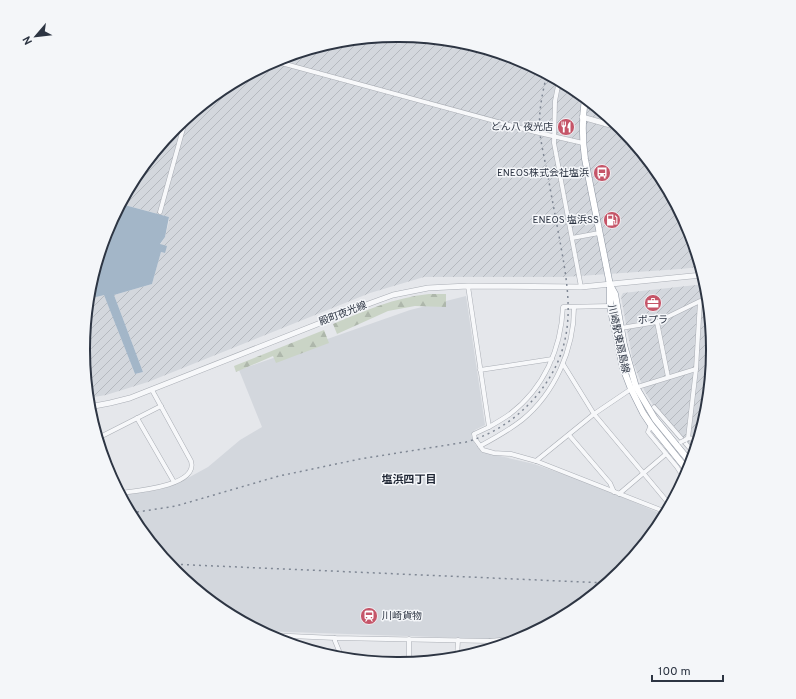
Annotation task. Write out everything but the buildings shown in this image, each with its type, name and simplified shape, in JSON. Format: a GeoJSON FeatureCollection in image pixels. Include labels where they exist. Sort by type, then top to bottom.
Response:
{"type":"FeatureCollection","features":[{"type":"Feature","properties":{"kind":"highway","name":"川崎駅東扇島線"},"geometry":{"type":"LineString","coordinates":[[584,105],[582,117],[585,159],[610,285],[610,306],[623,368],[651,425],[681,445],[685,459]]}},
{"type":"Feature","properties":{"kind":"highway","name":"川崎駅東扇島線"},"geometry":{"type":"LineString","coordinates":[[610,285],[615,294],[624,345],[634,388],[652,415],[681,445],[686,455]]}},
{"type":"Feature","properties":{"kind":"street"},"geometry":{"type":"LineString","coordinates":[[284,64],[555,137],[583,143]]}},
{"type":"Feature","properties":{"kind":"street"},"geometry":{"type":"LineString","coordinates":[[558,87],[555,101],[554,143],[581,287]]}},
{"type":"Feature","properties":{"kind":"street"},"geometry":{"type":"LineString","coordinates":[[582,117],[607,124]]}},
{"type":"Feature","properties":{"kind":"street"},"geometry":{"type":"LineString","coordinates":[[160,212],[183,130]]}},
{"type":"Feature","properties":{"kind":"street"},"geometry":{"type":"LineString","coordinates":[[572,238],[600,233]]}},
{"type":"Feature","properties":{"kind":"street","name":"殿町夜光線"},"geometry":{"type":"LineString","coordinates":[[95,406],[119,401],[152,390],[383,299],[403,293],[428,288],[468,286],[581,287],[696,276]]}},
{"type":"Feature","properties":{"kind":"street"},"geometry":{"type":"LineString","coordinates":[[468,286],[489,427]]}},
{"type":"Feature","properties":{"kind":"street"},"geometry":{"type":"LineString","coordinates":[[621,328],[658,322],[700,301],[696,369],[681,445],[691,442]]}},
{"type":"Feature","properties":{"kind":"street"},"geometry":{"type":"LineString","coordinates":[[610,306],[574,308],[563,307],[560,336],[552,359],[541,381],[526,400],[508,415],[489,427],[474,434],[475,439],[482,450],[494,453],[511,454],[536,461],[660,510]]}},
{"type":"Feature","properties":{"kind":"street"},"geometry":{"type":"LineString","coordinates":[[480,446],[509,429],[532,411],[544,397],[563,364],[571,340],[574,324],[574,308]]}},
{"type":"Feature","properties":{"kind":"street"},"geometry":{"type":"LineString","coordinates":[[658,322],[668,377]]}},
{"type":"Feature","properties":{"kind":"street"},"geometry":{"type":"LineString","coordinates":[[480,370],[552,359]]}},
{"type":"Feature","properties":{"kind":"street"},"geometry":{"type":"LineString","coordinates":[[563,364],[594,414],[666,500]]}},
{"type":"Feature","properties":{"kind":"street"},"geometry":{"type":"LineString","coordinates":[[536,461],[594,414],[634,388],[696,369]]}},
{"type":"Feature","properties":{"kind":"street"},"geometry":{"type":"LineString","coordinates":[[126,492],[165,486],[187,475],[191,469],[192,465],[152,390]]}},
{"type":"Feature","properties":{"kind":"street"},"geometry":{"type":"LineString","coordinates":[[103,435],[161,406]]}},
{"type":"Feature","properties":{"kind":"street"},"geometry":{"type":"LineString","coordinates":[[654,407],[689,447]]}},
{"type":"Feature","properties":{"kind":"street"},"geometry":{"type":"LineString","coordinates":[[136,418],[174,482]]}},
{"type":"Feature","properties":{"kind":"street"},"geometry":{"type":"LineString","coordinates":[[651,425],[648,432],[680,472]]}},
{"type":"Feature","properties":{"kind":"street"},"geometry":{"type":"LineString","coordinates":[[569,435],[610,483],[614,492]]}},
{"type":"Feature","properties":{"kind":"street"},"geometry":{"type":"LineString","coordinates":[[620,494],[666,454]]}},
{"type":"Feature","properties":{"kind":"street"},"geometry":{"type":"LineString","coordinates":[[286,636],[499,640]]}},
{"type":"Feature","properties":{"kind":"street"},"geometry":{"type":"LineString","coordinates":[[335,638],[339,651]]}},
{"type":"Feature","properties":{"kind":"street"},"geometry":{"type":"LineString","coordinates":[[409,639],[409,656]]}},
{"type":"Feature","properties":{"kind":"street"},"geometry":{"type":"LineString","coordinates":[[457,651],[458,640]]}},
{"type":"Feature","properties":{"kind":"shaded area"},"geometry":{"type":"Polygon","coordinates":[[[378,43],[418,43],[478,52],[516,65],[552,83],[601,118],[629,147],[654,179],[674,213],[694,268],[565,277],[424,277],[370,293],[148,382],[106,395],[94,397],[90,350],[95,297],[104,294],[135,374],[143,372],[114,295],[152,284],[161,252],[165,253],[160,245],[165,237],[169,217],[126,205],[142,179],[167,147],[195,118],[227,94],[244,83],[280,65],[318,52],[378,43]]]}},
{"type":"Feature","properties":{"kind":"shaded area"},"geometry":{"type":"Polygon","coordinates":[[[699,285],[705,329],[705,370],[700,409],[690,446],[652,403],[644,390],[633,362],[621,297],[623,293],[699,285]]]}},
{"type":"Feature","properties":{"kind":"shaded area"},"geometry":{"type":"Polygon","coordinates":[[[466,296],[485,425],[475,430],[471,435],[475,444],[483,452],[534,464],[560,473],[561,471],[658,513],[642,537],[601,581],[552,616],[507,637],[494,639],[275,632],[244,616],[195,581],[154,537],[127,494],[162,489],[186,479],[208,467],[240,440],[262,427],[239,370],[410,310],[466,296]]]}},
{"type":"Feature","properties":{"kind":"green space"},"geometry":{"type":"Polygon","coordinates":[[[429,294],[446,294],[446,307],[415,306],[388,311],[337,334],[333,324],[369,309],[404,298],[429,294]]]}},
{"type":"Feature","properties":{"kind":"green space"},"geometry":{"type":"Polygon","coordinates":[[[324,330],[329,343],[276,363],[273,356],[236,372],[234,366],[324,330]]]}},
{"type":"Feature","properties":{"kind":"water"},"geometry":{"type":"Polygon","coordinates":[[[126,205],[169,217],[165,237],[160,244],[167,246],[165,253],[161,252],[152,284],[114,295],[143,372],[135,374],[104,295],[95,297],[107,251],[126,205]]]}},
{"type":"Feature","properties":{"kind":"railway"},"geometry":{"type":"LineString","coordinates":[[137,512],[176,506],[279,476],[360,459],[477,439],[506,424],[531,402],[550,376],[559,359],[565,341],[568,324],[567,287],[540,134],[541,104],[546,80]]}},
{"type":"Feature","properties":{"kind":"railway"},"geometry":{"type":"LineString","coordinates":[[179,564],[599,583]]}},
{"type":"Feature","properties":{"kind":"place","name":"どん八 夜光店"},"geometry":{"type":"Point","coordinates":[566,127]}},
{"type":"Feature","properties":{"kind":"place","name":"ENEOS株式会社塩浜"},"geometry":{"type":"Point","coordinates":[602,173]}},
{"type":"Feature","properties":{"kind":"place","name":"ENEOS 塩浜SS"},"geometry":{"type":"Point","coordinates":[612,220]}},
{"type":"Feature","properties":{"kind":"place","name":"ポプラ"},"geometry":{"type":"Point","coordinates":[653,303]}},
{"type":"Feature","properties":{"kind":"place","name":"川崎貨物"},"geometry":{"type":"Point","coordinates":[369,616]}},
{"type":"Feature","properties":{"kind":"district","name":"塩浜四丁目"},"geometry":{"type":"Point","coordinates":[409,480]}}]}
